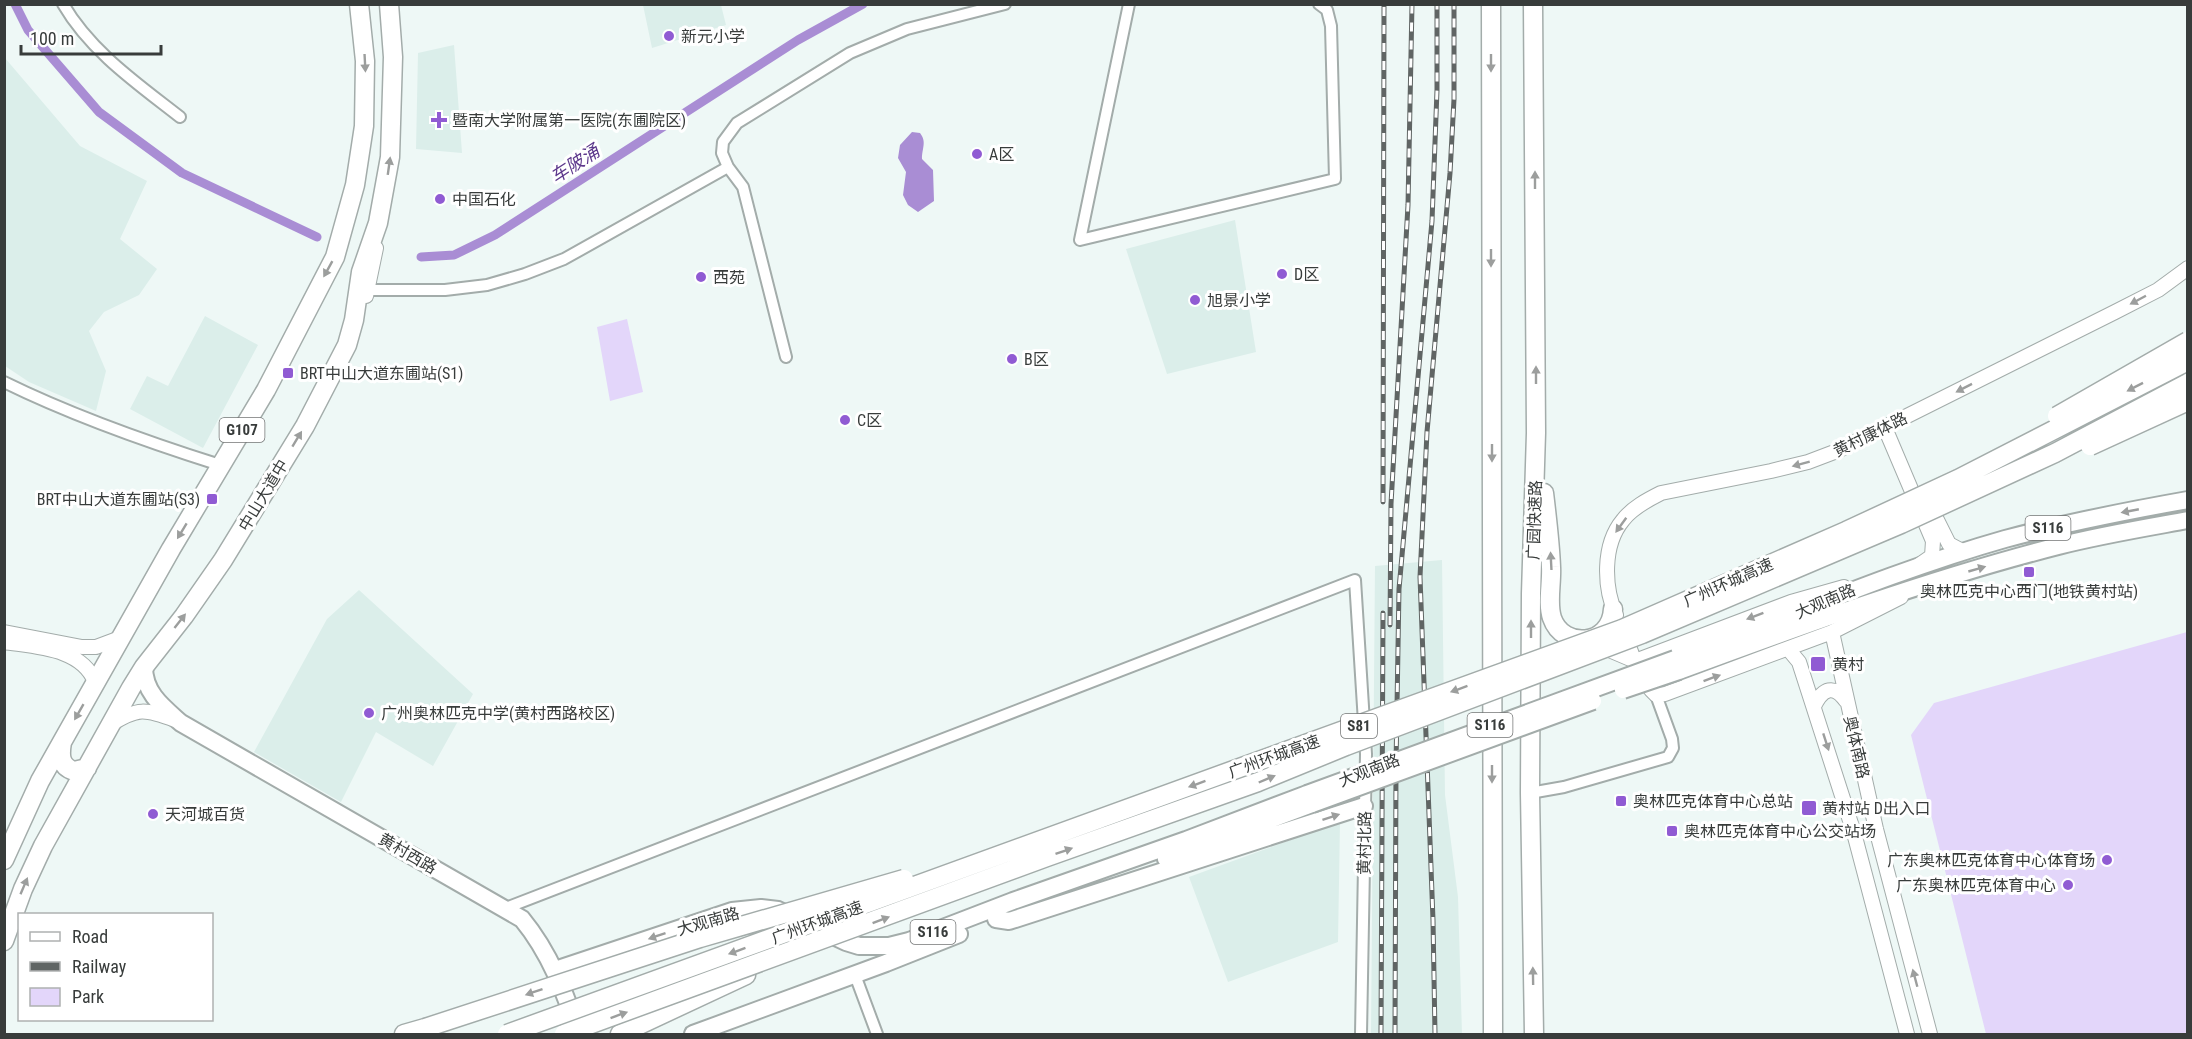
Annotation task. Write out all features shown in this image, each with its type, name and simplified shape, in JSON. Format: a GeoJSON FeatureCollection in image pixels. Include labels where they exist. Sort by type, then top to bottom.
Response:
{"type":"FeatureCollection","features":[{"type":"Feature","properties":{"kind":"highway","name":"G107"},"geometry":{"type":"LineString","coordinates":[[4,860],[30,803],[62,742],[220,465],[278,370],[312,297],[335,257],[360,164],[364,126],[366,71],[359,4]]}},
{"type":"Feature","properties":{"kind":"highway","name":"中山大道中"},"geometry":{"type":"LineString","coordinates":[[4,941],[23,889],[53,826],[110,725],[144,667],[184,616],[223,560],[314,409],[347,345],[354,320],[361,272],[378,223],[387,174],[392,132],[393,57],[388,4]]}},
{"type":"Feature","properties":{"kind":"highway"},"geometry":{"type":"LineString","coordinates":[[1491,4],[1493,1035]]}},
{"type":"Feature","properties":{"kind":"highway","name":"广园快速路"},"geometry":{"type":"LineString","coordinates":[[1533,4],[1536,434],[1531,594],[1530,792],[1534,1035]]}},
{"type":"Feature","properties":{"kind":"highway"},"geometry":{"type":"LineString","coordinates":[[1536,434],[1551,553],[1552,619],[1565,634],[1573,638],[1591,639],[1656,613],[1943,477],[2058,416],[2187,341]]}},
{"type":"Feature","properties":{"kind":"highway","name":"广州环城高速"},"geometry":{"type":"LineString","coordinates":[[507,1035],[1591,639],[1846,531],[1947,484],[2187,361]]}},
{"type":"Feature","properties":{"kind":"highway","name":"广州环城高速"},"geometry":{"type":"LineString","coordinates":[[564,1035],[1258,783],[1346,746],[1580,659],[1901,524],[2055,453],[2187,383]]}},
{"type":"Feature","properties":{"kind":"highway"},"geometry":{"type":"LineString","coordinates":[[1674,621],[1865,546],[2151,420],[2187,401]]}},
{"type":"Feature","properties":{"kind":"highway"},"geometry":{"type":"LineString","coordinates":[[1591,639],[1608,629],[1613,618],[1613,609]]}},
{"type":"Feature","properties":{"kind":"highway"},"geometry":{"type":"LineString","coordinates":[[62,742],[60,753],[65,766],[74,771],[87,768]]}},
{"type":"Feature","properties":{"kind":"highway"},"geometry":{"type":"LineString","coordinates":[[30,803],[44,804],[50,808],[55,819],[53,826]]}},
{"type":"Feature","properties":{"kind":"highway"},"geometry":{"type":"LineString","coordinates":[[404,1035],[700,938],[845,895],[993,857]]}},
{"type":"Feature","properties":{"kind":"highway"},"geometry":{"type":"LineString","coordinates":[[620,1035],[806,946]]}},
{"type":"Feature","properties":{"kind":"main road","name":"大观南路"},"geometry":{"type":"LineString","coordinates":[[1677,665],[1857,588],[1964,552],[2072,523],[2187,500]]}},
{"type":"Feature","properties":{"kind":"main road","name":"大观南路"},"geometry":{"type":"LineString","coordinates":[[693,1035],[1062,894],[1188,852],[1460,736],[1921,585],[2061,546],[2187,520]]}},
{"type":"Feature","properties":{"kind":"main road","name":"黄村西路"},"geometry":{"type":"LineString","coordinates":[[144,667],[145,680],[156,700],[181,723],[522,919],[534,933],[555,970],[579,1035]]}},
{"type":"Feature","properties":{"kind":"main road","name":"大观南路"},"geometry":{"type":"LineString","coordinates":[[555,970],[724,914],[762,908],[778,910],[852,944],[889,946],[909,941],[1013,901],[1186,840],[1310,799]]}},
{"type":"Feature","properties":{"kind":"main road"},"geometry":{"type":"LineString","coordinates":[[996,919],[1009,921],[1364,806]]}},
{"type":"Feature","properties":{"kind":"main road"},"geometry":{"type":"LineString","coordinates":[[776,1004],[794,991],[854,967],[860,958],[852,944]]}},
{"type":"Feature","properties":{"kind":"street"},"geometry":{"type":"LineString","coordinates":[[63,4],[72,20],[115,66],[180,117]]}},
{"type":"Feature","properties":{"kind":"street"},"geometry":{"type":"LineString","coordinates":[[786,357],[742,188],[722,153],[723,142],[737,123],[850,53],[907,29],[1005,4]]}},
{"type":"Feature","properties":{"kind":"street"},"geometry":{"type":"LineString","coordinates":[[1129,4],[1080,240],[1335,179],[1331,26],[1327,10],[1319,4]]}},
{"type":"Feature","properties":{"kind":"street"},"geometry":{"type":"LineString","coordinates":[[367,290],[462,288],[487,285],[525,274],[564,259],[728,167]]}},
{"type":"Feature","properties":{"kind":"street"},"geometry":{"type":"LineString","coordinates":[[347,345],[364,311],[375,255],[378,223]]}},
{"type":"Feature","properties":{"kind":"street","name":"黄村康体路"},"geometry":{"type":"LineString","coordinates":[[1656,695],[1643,679],[1635,661],[1613,609],[1608,584],[1610,548],[1614,534],[1623,520],[1648,500],[1677,490],[1808,462],[1889,426],[2158,290],[2187,268]]}},
{"type":"Feature","properties":{"kind":"street"},"geometry":{"type":"LineString","coordinates":[[4,382],[152,443],[220,465]]}},
{"type":"Feature","properties":{"kind":"street"},"geometry":{"type":"LineString","coordinates":[[1889,426],[1944,536],[1949,544],[1964,552]]}},
{"type":"Feature","properties":{"kind":"street"},"geometry":{"type":"LineString","coordinates":[[1591,639],[1635,661],[1791,603],[1867,580],[1911,570],[1932,556],[1933,541],[1889,426]]}},
{"type":"Feature","properties":{"kind":"street","name":"黄村北路"},"geometry":{"type":"LineString","coordinates":[[506,908],[1355,580],[1366,754],[1361,1035]]}},
{"type":"Feature","properties":{"kind":"street"},"geometry":{"type":"LineString","coordinates":[[1530,792],[1564,787],[1668,757],[1673,748],[1672,739],[1656,695],[1676,691],[1832,633],[1921,585]]}},
{"type":"Feature","properties":{"kind":"street"},"geometry":{"type":"LineString","coordinates":[[4,632],[82,647],[96,646],[120,638]]}},
{"type":"Feature","properties":{"kind":"street","name":"奥体南路"},"geometry":{"type":"LineString","coordinates":[[1832,633],[1876,829],[1930,1035]]}},
{"type":"Feature","properties":{"kind":"street"},"geometry":{"type":"LineString","coordinates":[[4,642],[72,657],[86,666],[95,682]]}},
{"type":"Feature","properties":{"kind":"street","name":"奥体南路"},"geometry":{"type":"LineString","coordinates":[[1789,650],[1799,662],[1854,833],[1907,1035]]}},
{"type":"Feature","properties":{"kind":"street"},"geometry":{"type":"LineString","coordinates":[[1814,706],[1822,694],[1828,690],[1840,693],[1846,701]]}},
{"type":"Feature","properties":{"kind":"street"},"geometry":{"type":"LineString","coordinates":[[110,725],[130,714],[148,711],[181,723]]}},
{"type":"Feature","properties":{"kind":"street"},"geometry":{"type":"LineString","coordinates":[[855,975],[877,1035]]}},
{"type":"Feature","properties":{"kind":"shaded area","name":"新元小学"},"geometry":{"type":"Polygon","coordinates":[[[643,5],[721,5],[726,25],[652,48],[643,5]]]}},
{"type":"Feature","properties":{"kind":"shaded area","name":"暨南大学附属第一医院(东圃院区)"},"geometry":{"type":"Polygon","coordinates":[[[454,45],[462,153],[416,149],[418,53],[454,45]]]}},
{"type":"Feature","properties":{"kind":"shaded area"},"geometry":{"type":"Polygon","coordinates":[[[5,58],[80,146],[147,181],[120,239],[157,269],[139,295],[104,312],[89,331],[106,371],[96,411],[29,382],[5,366],[5,58]]]}},
{"type":"Feature","properties":{"kind":"shaded area"},"geometry":{"type":"Polygon","coordinates":[[[912,132],[920,133],[922,136],[924,142],[922,159],[933,170],[934,201],[918,212],[908,205],[903,195],[906,172],[898,158],[900,145],[912,132]]]}},
{"type":"Feature","properties":{"kind":"shaded area","name":"旭景小学"},"geometry":{"type":"Polygon","coordinates":[[[1235,220],[1256,352],[1167,374],[1126,249],[1235,220]]]}},
{"type":"Feature","properties":{"kind":"shaded area"},"geometry":{"type":"Polygon","coordinates":[[[205,316],[258,345],[203,448],[130,409],[147,376],[168,386],[205,316]]]}},
{"type":"Feature","properties":{"kind":"shaded area"},"geometry":{"type":"Polygon","coordinates":[[[1442,560],[1445,795],[1458,897],[1462,1034],[1371,1034],[1375,566],[1442,560]]]}},
{"type":"Feature","properties":{"kind":"shaded area","name":"广州奥林匹克中学(黄村西路校区)"},"geometry":{"type":"Polygon","coordinates":[[[359,590],[473,694],[433,766],[376,732],[341,802],[254,752],[327,619],[359,590]]]}},
{"type":"Feature","properties":{"kind":"shaded area"},"geometry":{"type":"Polygon","coordinates":[[[1340,822],[1338,942],[1228,982],[1189,877],[1340,822]]]}},
{"type":"Feature","properties":{"kind":"green space"},"geometry":{"type":"Polygon","coordinates":[[[627,319],[643,392],[610,401],[597,327],[627,319]]]}},
{"type":"Feature","properties":{"kind":"green space","name":"广东奥林匹克体育中心"},"geometry":{"type":"Polygon","coordinates":[[[2187,632],[2187,1034],[1986,1034],[1911,735],[1934,703],[2187,632]]]}},
{"type":"Feature","properties":{"kind":"waterway"},"geometry":{"type":"LineString","coordinates":[[15,4],[28,30],[99,112],[182,173],[317,237]]}},
{"type":"Feature","properties":{"kind":"waterway","name":"车陂涌"},"geometry":{"type":"LineString","coordinates":[[421,257],[454,255],[495,235],[798,40],[863,4]]}},
{"type":"Feature","properties":{"kind":"railway"},"geometry":{"type":"LineString","coordinates":[[1383,502],[1384,4]]}},
{"type":"Feature","properties":{"kind":"railway"},"geometry":{"type":"LineString","coordinates":[[1390,625],[1391,504],[1408,205],[1412,4]]}},
{"type":"Feature","properties":{"kind":"railway"},"geometry":{"type":"LineString","coordinates":[[1395,1034],[1399,589],[1432,221],[1437,90],[1437,4]]}},
{"type":"Feature","properties":{"kind":"railway"},"geometry":{"type":"LineString","coordinates":[[1435,1034],[1420,577],[1427,432],[1450,173],[1454,99],[1454,4]]}},
{"type":"Feature","properties":{"kind":"railway"},"geometry":{"type":"LineString","coordinates":[[1381,1034],[1383,613]]}},
{"type":"Feature","properties":{"kind":"place","name":"新元小学"},"geometry":{"type":"Point","coordinates":[669,36]}},
{"type":"Feature","properties":{"kind":"place","name":"暨南大学附属第一医院(东圃院区)"},"geometry":{"type":"Point","coordinates":[439,120]}},
{"type":"Feature","properties":{"kind":"place","name":"A区"},"geometry":{"type":"Point","coordinates":[977,154]}},
{"type":"Feature","properties":{"kind":"place","name":"中国石化"},"geometry":{"type":"Point","coordinates":[440,199]}},
{"type":"Feature","properties":{"kind":"place","name":"D区"},"geometry":{"type":"Point","coordinates":[1282,274]}},
{"type":"Feature","properties":{"kind":"place","name":"西苑"},"geometry":{"type":"Point","coordinates":[701,277]}},
{"type":"Feature","properties":{"kind":"place","name":"旭景小学"},"geometry":{"type":"Point","coordinates":[1195,300]}},
{"type":"Feature","properties":{"kind":"place","name":"B区"},"geometry":{"type":"Point","coordinates":[1012,359]}},
{"type":"Feature","properties":{"kind":"place","name":"BRT中山大道东圃站(S1)"},"geometry":{"type":"Point","coordinates":[288,373]}},
{"type":"Feature","properties":{"kind":"place","name":"C区"},"geometry":{"type":"Point","coordinates":[845,420]}},
{"type":"Feature","properties":{"kind":"place","name":"BRT中山大道东圃站(S3)"},"geometry":{"type":"Point","coordinates":[212,499]}},
{"type":"Feature","properties":{"kind":"place","name":"奥林匹克中心西门(地铁黄村站)"},"geometry":{"type":"Point","coordinates":[2029,572]}},
{"type":"Feature","properties":{"kind":"place","name":"黄村"},"geometry":{"type":"Point","coordinates":[1818,664]}},
{"type":"Feature","properties":{"kind":"place","name":"广州奥林匹克中学(黄村西路校区)"},"geometry":{"type":"Point","coordinates":[369,713]}},
{"type":"Feature","properties":{"kind":"place","name":"奥林匹克体育中心总站"},"geometry":{"type":"Point","coordinates":[1621,801]}},
{"type":"Feature","properties":{"kind":"place","name":"黄村站 D出入口"},"geometry":{"type":"Point","coordinates":[1809,808]}},
{"type":"Feature","properties":{"kind":"place","name":"天河城百货"},"geometry":{"type":"Point","coordinates":[153,814]}},
{"type":"Feature","properties":{"kind":"place","name":"奥林匹克体育中心公交站场"},"geometry":{"type":"Point","coordinates":[1672,831]}},
{"type":"Feature","properties":{"kind":"place","name":"广东奥林匹克体育中心体育场"},"geometry":{"type":"Point","coordinates":[2107,860]}},
{"type":"Feature","properties":{"kind":"place","name":"广东奥林匹克体育中心"},"geometry":{"type":"Point","coordinates":[2068,885]}}]}
